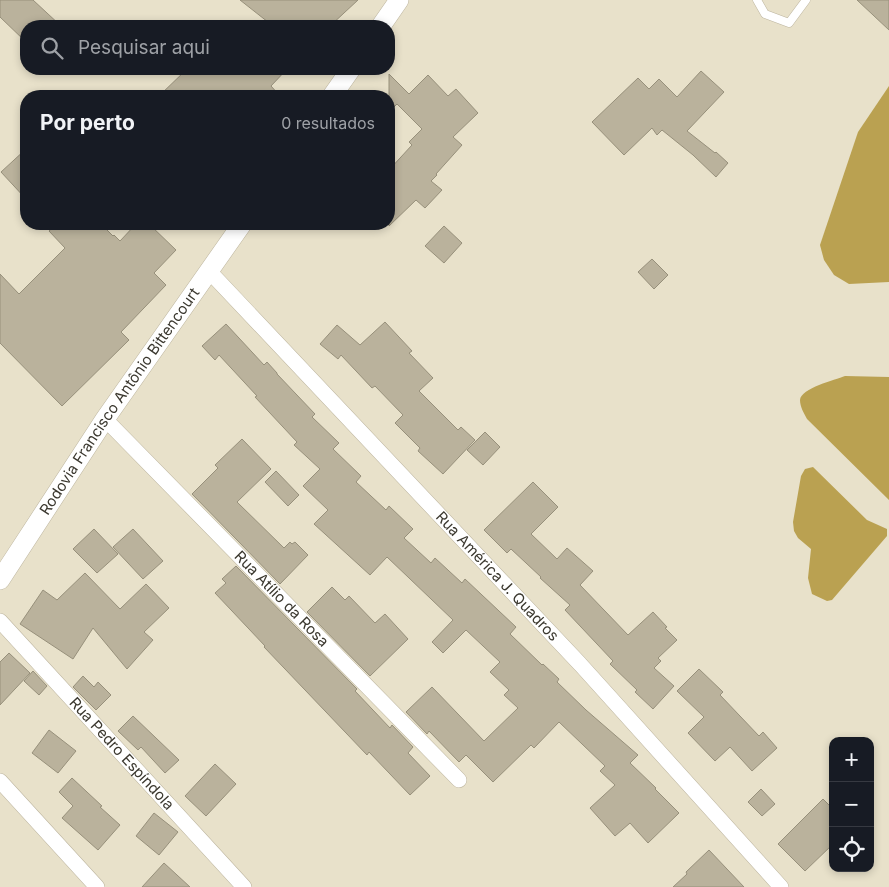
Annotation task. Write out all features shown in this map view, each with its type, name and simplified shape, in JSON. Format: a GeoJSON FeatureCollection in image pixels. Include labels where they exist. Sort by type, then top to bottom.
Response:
{"type":"FeatureCollection","features":[{"type":"Feature","properties":{"kind":"street"},"geometry":{"type":"LineString","coordinates":[[385,20],[399,0]]}},
{"type":"Feature","properties":{"kind":"street"},"geometry":{"type":"LineString","coordinates":[[336,90],[347,75]]}},
{"type":"Feature","properties":{"kind":"street","name":"Rodovia Francisco Antônio Bittencourt"},"geometry":{"type":"LineString","coordinates":[[0,580],[105,419],[238,230]]}},
{"type":"Feature","properties":{"kind":"street","name":"Rua América J. Quadros"},"geometry":{"type":"LineString","coordinates":[[209,271],[580,664],[781,887]]}},
{"type":"Feature","properties":{"kind":"street","name":"Rua Atílio da Rosa"},"geometry":{"type":"LineString","coordinates":[[105,419],[459,780]]}},
{"type":"Feature","properties":{"kind":"street","name":"Rua Pedro Espíndola"},"geometry":{"type":"LineString","coordinates":[[0,621],[244,887]]}},
{"type":"Feature","properties":{"kind":"street"},"geometry":{"type":"LineString","coordinates":[[0,781],[97,887]]}},
{"type":"Feature","properties":{"kind":"lane"},"geometry":{"type":"LineString","coordinates":[[757,0],[765,14],[789,23],[806,0]]}},
{"type":"Feature","properties":{"kind":"shaded area"},"geometry":{"type":"Polygon","coordinates":[[[889,86],[889,282],[849,284],[834,275],[824,260],[820,245],[858,132],[889,86]]]}},
{"type":"Feature","properties":{"kind":"shaded area"},"geometry":{"type":"Polygon","coordinates":[[[845,376],[889,377],[889,500],[807,419],[801,408],[800,400],[806,392],[819,385],[845,376]]]}},
{"type":"Feature","properties":{"kind":"shaded area"},"geometry":{"type":"Polygon","coordinates":[[[813,467],[867,520],[887,529],[887,536],[832,600],[827,601],[812,594],[808,578],[811,549],[798,538],[794,531],[793,522],[801,476],[805,469],[813,467]]]}},
{"type":"Feature","properties":{"kind":"building"},"geometry":{"type":"Polygon","coordinates":[[[0,0],[33,0],[55,20],[20,20],[20,36],[0,17],[0,0]]]}},
{"type":"Feature","properties":{"kind":"building"},"geometry":{"type":"Polygon","coordinates":[[[240,0],[358,0],[336,20],[265,20],[240,0]]]}},
{"type":"Feature","properties":{"kind":"building"},"geometry":{"type":"Polygon","coordinates":[[[857,0],[889,0],[889,30],[857,0]]]}},
{"type":"Feature","properties":{"kind":"building"},"geometry":{"type":"Polygon","coordinates":[[[701,71],[724,92],[687,131],[728,163],[716,177],[662,130],[657,135],[652,128],[624,155],[592,122],[638,78],[649,89],[659,79],[677,97],[701,71]]]}},
{"type":"Feature","properties":{"kind":"building"},"geometry":{"type":"Polygon","coordinates":[[[181,75],[281,75],[271,86],[275,90],[165,90],[181,75]]]}},
{"type":"Feature","properties":{"kind":"building"},"geometry":{"type":"Polygon","coordinates":[[[389,75],[409,94],[428,75],[448,96],[456,89],[478,113],[453,137],[462,145],[431,181],[442,190],[425,208],[416,200],[395,220],[395,163],[412,145],[409,142],[422,129],[397,104],[395,106],[395,90],[389,90],[389,75]]]}},
{"type":"Feature","properties":{"kind":"building"},"geometry":{"type":"Polygon","coordinates":[[[20,155],[20,193],[1,172],[20,155]]]}},
{"type":"Feature","properties":{"kind":"building"},"geometry":{"type":"Polygon","coordinates":[[[444,226],[462,243],[444,263],[425,246],[444,226]]]}},
{"type":"Feature","properties":{"kind":"building"},"geometry":{"type":"Polygon","coordinates":[[[107,230],[120,241],[130,230],[155,230],[176,250],[154,273],[166,285],[121,332],[129,340],[62,406],[0,343],[0,274],[19,294],[65,248],[49,231],[107,230]]]}},
{"type":"Feature","properties":{"kind":"building"},"geometry":{"type":"Polygon","coordinates":[[[652,259],[668,275],[654,289],[638,272],[652,259]]]}},
{"type":"Feature","properties":{"kind":"building"},"geometry":{"type":"Polygon","coordinates":[[[385,322],[412,351],[409,353],[433,378],[419,391],[458,430],[461,427],[475,440],[443,474],[418,451],[420,448],[395,423],[403,415],[375,386],[372,388],[341,355],[338,359],[320,344],[337,325],[360,345],[385,322]]]}},
{"type":"Feature","properties":{"kind":"building"},"geometry":{"type":"Polygon","coordinates":[[[226,324],[264,365],[267,362],[315,414],[312,417],[339,443],[333,449],[361,476],[356,482],[386,510],[389,506],[413,529],[404,538],[431,563],[435,558],[462,583],[465,579],[516,627],[510,634],[559,679],[557,682],[638,755],[630,763],[679,813],[648,843],[630,823],[615,836],[590,808],[615,785],[600,771],[605,766],[559,722],[534,748],[531,745],[493,782],[466,755],[459,762],[429,731],[427,734],[406,712],[432,687],[484,741],[518,708],[504,695],[509,690],[490,672],[500,662],[466,630],[443,653],[432,642],[453,620],[387,557],[370,575],[314,524],[328,510],[303,486],[320,469],[294,445],[297,442],[219,355],[215,360],[202,346],[226,324]]]}},
{"type":"Feature","properties":{"kind":"building"},"geometry":{"type":"Polygon","coordinates":[[[485,432],[500,447],[483,465],[467,450],[485,432]]]}},
{"type":"Feature","properties":{"kind":"building"},"geometry":{"type":"Polygon","coordinates":[[[242,439],[271,469],[237,502],[284,548],[290,542],[292,544],[295,542],[308,555],[280,584],[192,494],[218,468],[215,465],[242,439]]]}},
{"type":"Feature","properties":{"kind":"building"},"geometry":{"type":"Polygon","coordinates":[[[276,471],[299,495],[288,506],[265,482],[276,471]]]}},
{"type":"Feature","properties":{"kind":"building"},"geometry":{"type":"Polygon","coordinates":[[[533,482],[558,507],[531,534],[557,559],[567,548],[593,571],[580,585],[628,635],[653,612],[677,640],[658,658],[661,661],[654,668],[674,686],[653,709],[635,692],[637,690],[610,664],[613,661],[565,610],[570,605],[511,549],[507,553],[484,530],[533,482]]]}},
{"type":"Feature","properties":{"kind":"building"},"geometry":{"type":"Polygon","coordinates":[[[94,529],[118,554],[97,573],[73,549],[94,529]]]}},
{"type":"Feature","properties":{"kind":"building"},"geometry":{"type":"Polygon","coordinates":[[[133,529],[163,561],[143,579],[113,547],[133,529]]]}},
{"type":"Feature","properties":{"kind":"building"},"geometry":{"type":"Polygon","coordinates":[[[236,566],[357,689],[355,691],[390,728],[392,725],[413,747],[408,753],[430,776],[410,795],[369,752],[367,755],[215,593],[226,583],[222,579],[236,566]]]}},
{"type":"Feature","properties":{"kind":"building"},"geometry":{"type":"Polygon","coordinates":[[[85,573],[120,609],[146,584],[169,608],[144,632],[153,640],[127,669],[93,628],[73,659],[20,624],[43,590],[57,600],[85,573]]]}},
{"type":"Feature","properties":{"kind":"building"},"geometry":{"type":"Polygon","coordinates":[[[332,587],[345,600],[349,596],[375,623],[385,614],[408,639],[370,676],[307,612],[332,587]]]}},
{"type":"Feature","properties":{"kind":"building"},"geometry":{"type":"Polygon","coordinates":[[[9,653],[30,673],[0,705],[0,662],[9,653]]]}},
{"type":"Feature","properties":{"kind":"building"},"geometry":{"type":"Polygon","coordinates":[[[699,669],[723,692],[720,695],[759,736],[763,732],[777,748],[752,771],[730,747],[715,761],[688,733],[704,717],[677,691],[699,669]]]}},
{"type":"Feature","properties":{"kind":"building"},"geometry":{"type":"Polygon","coordinates":[[[33,671],[47,686],[39,695],[24,681],[33,671]]]}},
{"type":"Feature","properties":{"kind":"building"},"geometry":{"type":"Polygon","coordinates":[[[83,676],[94,687],[98,682],[111,695],[96,710],[73,687],[83,676]]]}},
{"type":"Feature","properties":{"kind":"building"},"geometry":{"type":"Polygon","coordinates":[[[133,716],[179,760],[165,773],[141,747],[138,750],[118,731],[133,716]]]}},
{"type":"Feature","properties":{"kind":"building"},"geometry":{"type":"Polygon","coordinates":[[[49,730],[76,751],[58,773],[32,753],[49,730]]]}},
{"type":"Feature","properties":{"kind":"building"},"geometry":{"type":"Polygon","coordinates":[[[215,764],[236,784],[206,816],[185,796],[215,764]]]}},
{"type":"Feature","properties":{"kind":"building"},"geometry":{"type":"Polygon","coordinates":[[[72,778],[120,825],[98,850],[62,818],[73,806],[59,792],[72,778]]]}},
{"type":"Feature","properties":{"kind":"building"},"geometry":{"type":"Polygon","coordinates":[[[761,789],[775,804],[762,816],[748,802],[761,789]]]}},
{"type":"Feature","properties":{"kind":"building"},"geometry":{"type":"Polygon","coordinates":[[[823,799],[829,805],[829,848],[805,871],[778,844],[823,799]]]}},
{"type":"Feature","properties":{"kind":"building"},"geometry":{"type":"Polygon","coordinates":[[[154,813],[178,832],[159,855],[136,836],[154,813]]]}},
{"type":"Feature","properties":{"kind":"building"},"geometry":{"type":"Polygon","coordinates":[[[709,850],[744,887],[673,887],[687,874],[686,872],[709,850]]]}},
{"type":"Feature","properties":{"kind":"building"},"geometry":{"type":"Polygon","coordinates":[[[164,863],[190,887],[142,887],[164,863]]]}}]}
